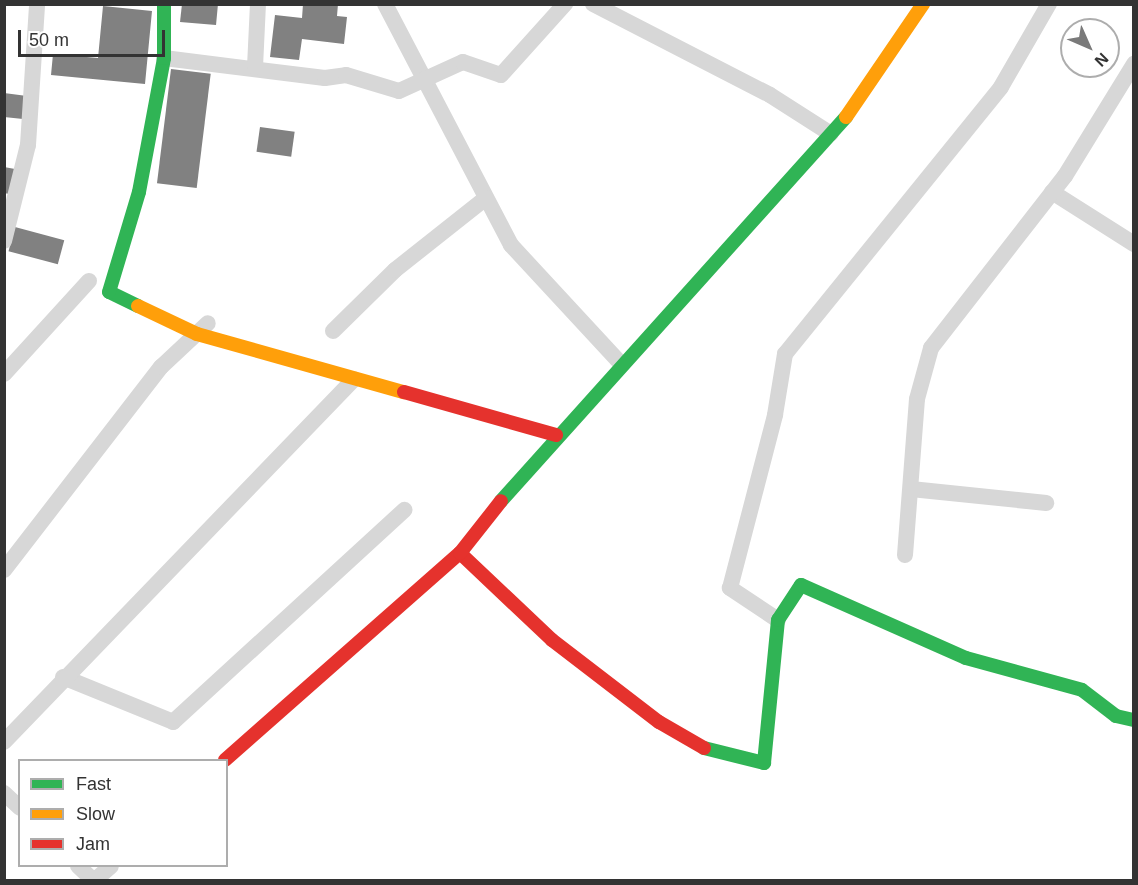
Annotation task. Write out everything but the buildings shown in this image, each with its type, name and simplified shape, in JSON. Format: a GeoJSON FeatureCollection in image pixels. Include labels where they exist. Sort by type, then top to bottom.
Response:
{"type":"FeatureCollection","features":[{"type":"Feature","properties":{"kind":"street"},"geometry":{"type":"LineString","coordinates":[[4,241],[28,146],[37,4]]}},
{"type":"Feature","properties":{"kind":"street"},"geometry":{"type":"LineString","coordinates":[[164,4],[164,58],[139,192],[109,292],[202,328],[354,379],[556,435]]}},
{"type":"Feature","properties":{"kind":"street"},"geometry":{"type":"LineString","coordinates":[[255,67],[258,4]]}},
{"type":"Feature","properties":{"kind":"street"},"geometry":{"type":"LineString","coordinates":[[385,4],[511,245],[622,365]]}},
{"type":"Feature","properties":{"kind":"street"},"geometry":{"type":"LineString","coordinates":[[164,58],[255,67],[326,78],[346,75],[399,91],[463,62],[501,75],[565,4]]}},
{"type":"Feature","properties":{"kind":"street"},"geometry":{"type":"LineString","coordinates":[[593,4],[770,95],[831,134]]}},
{"type":"Feature","properties":{"kind":"street"},"geometry":{"type":"LineString","coordinates":[[778,620],[730,588],[775,415],[785,354],[1001,87],[1049,4]]}},
{"type":"Feature","properties":{"kind":"street"},"geometry":{"type":"LineString","coordinates":[[226,759],[460,553],[556,435],[831,134],[922,5]]}},
{"type":"Feature","properties":{"kind":"street"},"geometry":{"type":"LineString","coordinates":[[905,555],[917,399],[931,348],[1052,192],[1134,64]]}},
{"type":"Feature","properties":{"kind":"street"},"geometry":{"type":"LineString","coordinates":[[1052,192],[1134,244]]}},
{"type":"Feature","properties":{"kind":"street"},"geometry":{"type":"LineString","coordinates":[[333,331],[395,270],[486,198]]}},
{"type":"Feature","properties":{"kind":"street"},"geometry":{"type":"LineString","coordinates":[[4,374],[89,281]]}},
{"type":"Feature","properties":{"kind":"street"},"geometry":{"type":"LineString","coordinates":[[4,570],[161,368],[202,328]]}},
{"type":"Feature","properties":{"kind":"street"},"geometry":{"type":"LineString","coordinates":[[4,742],[63,676],[354,379]]}},
{"type":"Feature","properties":{"kind":"street"},"geometry":{"type":"LineString","coordinates":[[911,489],[1046,503]]}},
{"type":"Feature","properties":{"kind":"street"},"geometry":{"type":"LineString","coordinates":[[63,676],[173,722],[404,510]]}},
{"type":"Feature","properties":{"kind":"street"},"geometry":{"type":"LineString","coordinates":[[460,553],[552,640],[659,722],[716,755],[764,763],[778,620],[801,585],[966,658],[1082,690],[1116,716],[1134,720]]}},
{"type":"Feature","properties":{"kind":"street"},"geometry":{"type":"LineString","coordinates":[[4,793],[18,806]]}},
{"type":"Feature","properties":{"kind":"street"},"geometry":{"type":"LineString","coordinates":[[80,867],[101,876]]}},
{"type":"Feature","properties":{"kind":"traffic: fast"},"geometry":{"type":"LineString","coordinates":[[138,306],[109,292],[139,192],[164,58],[164,4]]}},
{"type":"Feature","properties":{"kind":"traffic: fast"},"geometry":{"type":"LineString","coordinates":[[501,501],[846,117]]}},
{"type":"Feature","properties":{"kind":"traffic: fast"},"geometry":{"type":"LineString","coordinates":[[704,748],[764,763],[778,620],[801,585],[966,658],[1082,690],[1116,716],[1134,720]]}},
{"type":"Feature","properties":{"kind":"traffic: slow"},"geometry":{"type":"LineString","coordinates":[[846,117],[923,4]]}},
{"type":"Feature","properties":{"kind":"traffic: slow"},"geometry":{"type":"LineString","coordinates":[[138,306],[197,334],[404,392]]}},
{"type":"Feature","properties":{"kind":"traffic: jam"},"geometry":{"type":"LineString","coordinates":[[404,392],[556,435]]}},
{"type":"Feature","properties":{"kind":"traffic: jam"},"geometry":{"type":"LineString","coordinates":[[226,759],[460,553],[501,501]]}},
{"type":"Feature","properties":{"kind":"traffic: jam"},"geometry":{"type":"LineString","coordinates":[[460,553],[552,640],[659,722],[704,748]]}}]}
